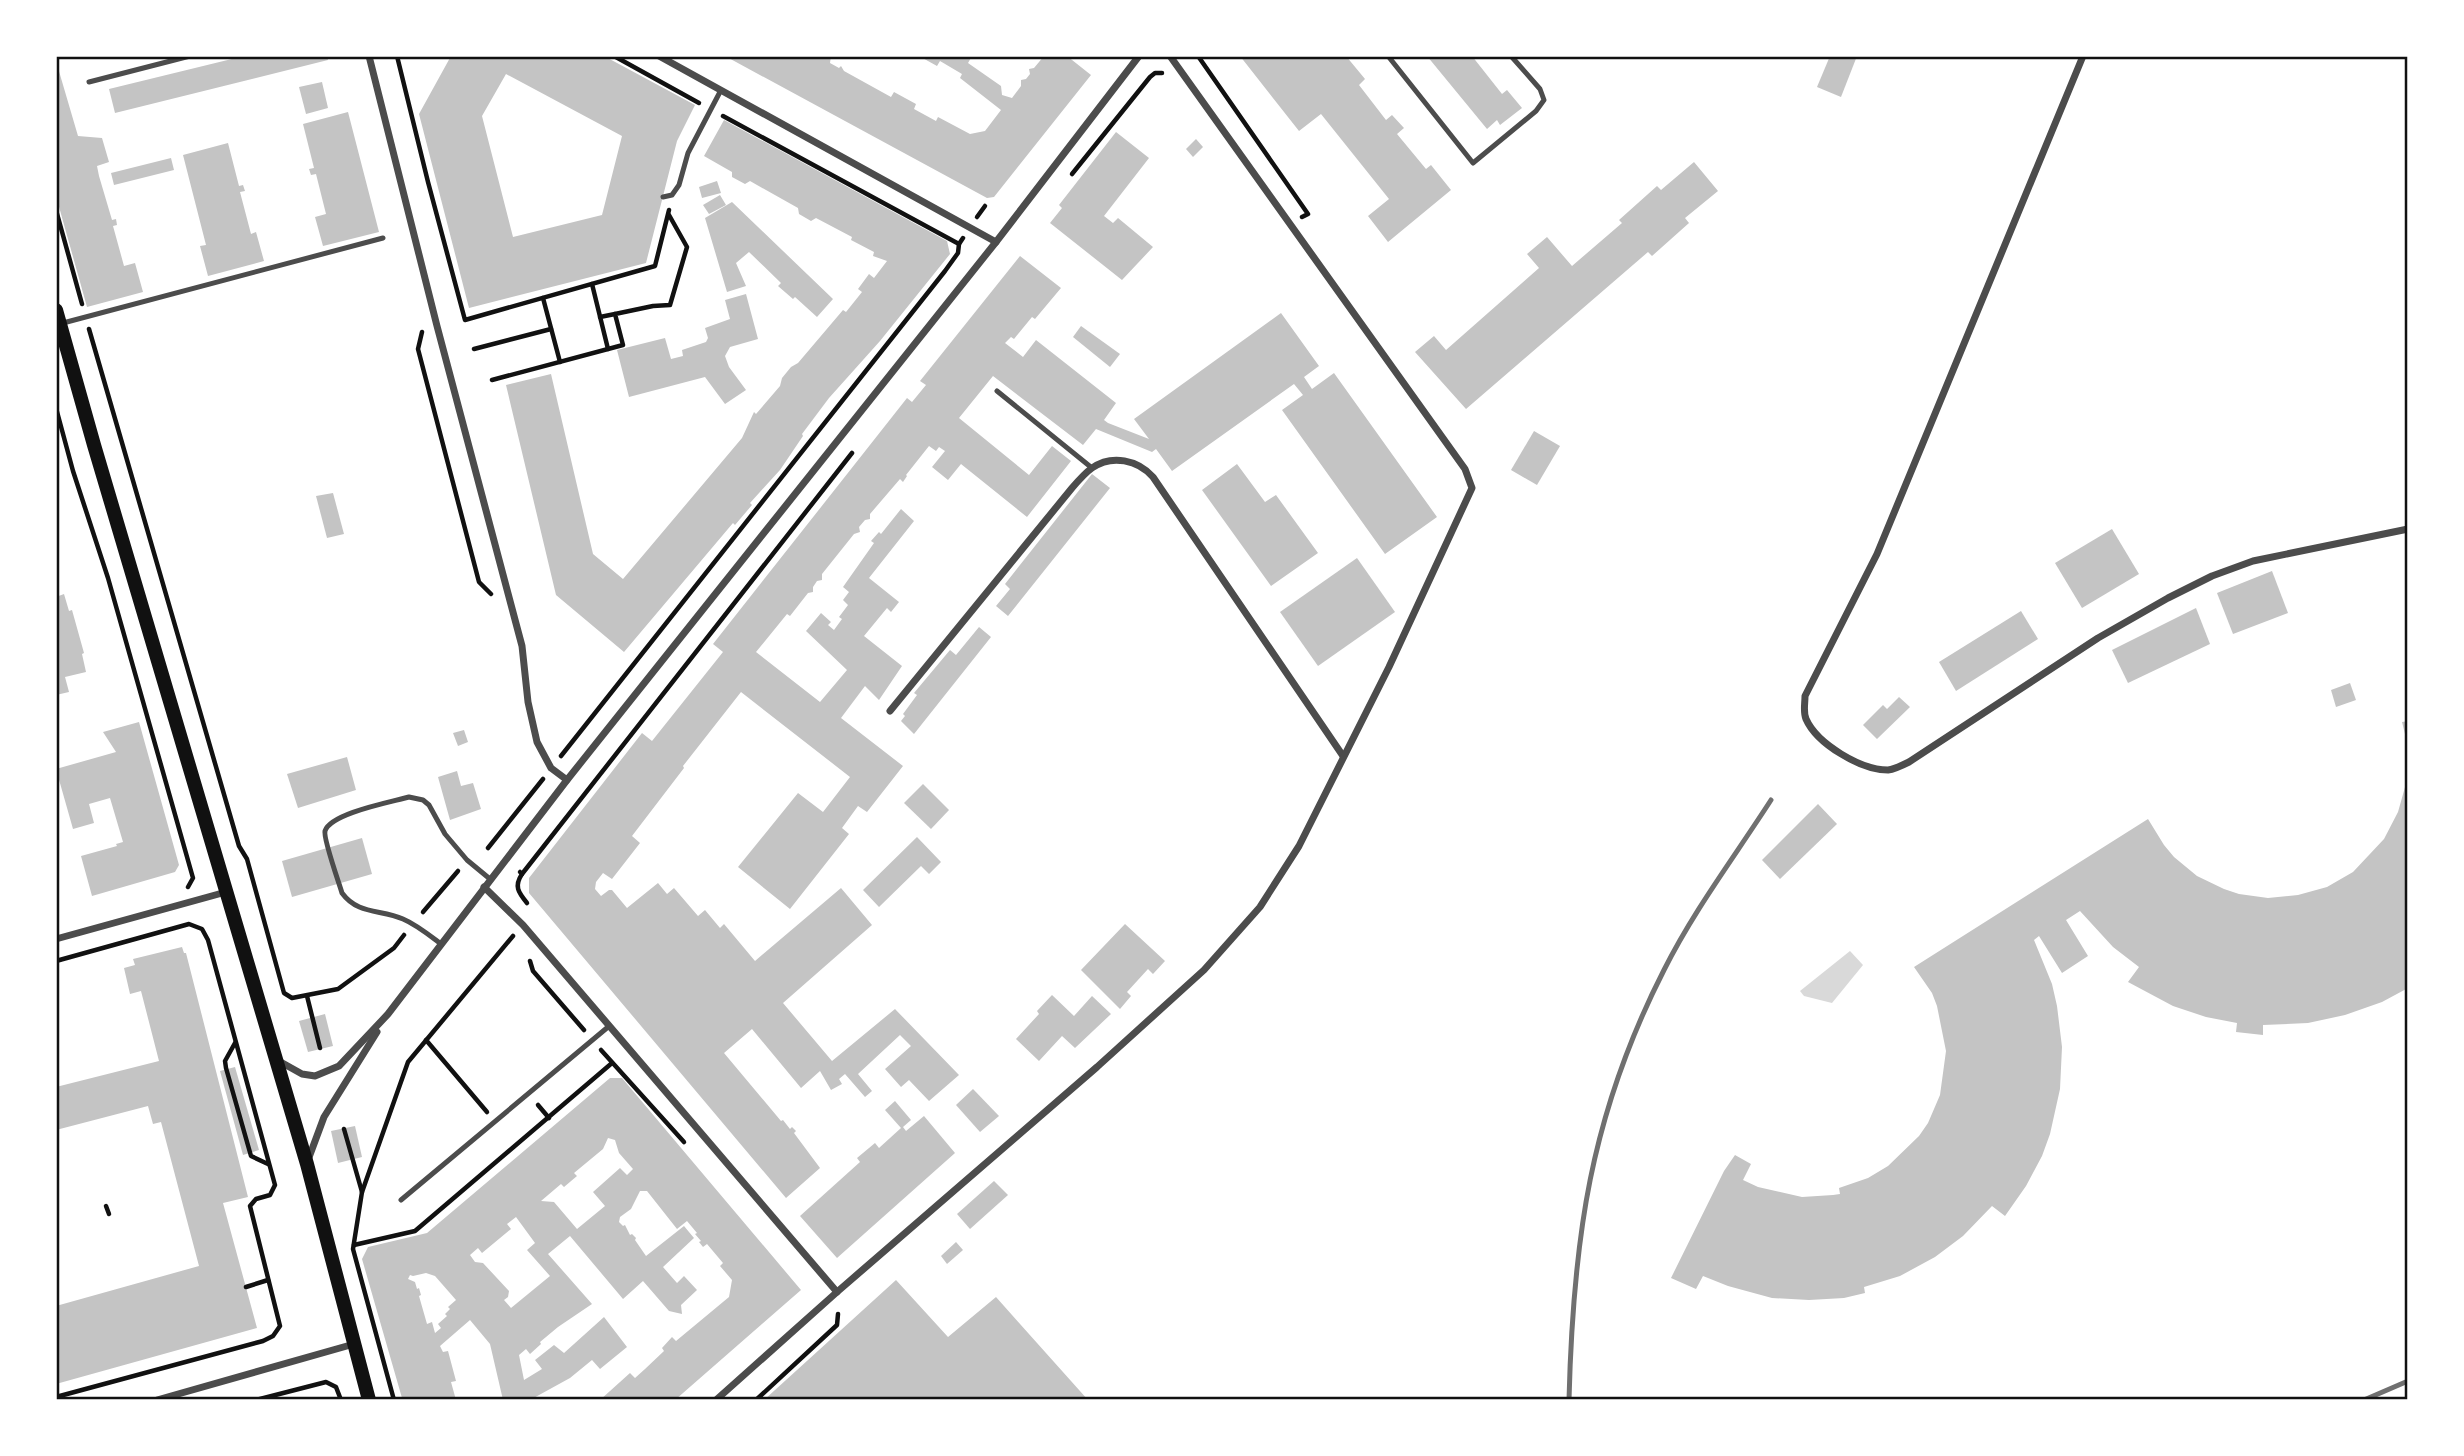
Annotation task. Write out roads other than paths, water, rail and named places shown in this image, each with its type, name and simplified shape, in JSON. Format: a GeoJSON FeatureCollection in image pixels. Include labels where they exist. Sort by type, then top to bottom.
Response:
{"type":"FeatureCollection","features":[{"type":"Feature","properties":{"kind":"main road"},"geometry":{"type":"LineString","coordinates":[[58,317],[277,1059],[369,1400]]}},
{"type":"Feature","properties":{"kind":"street"},"geometry":{"type":"LineString","coordinates":[[369,56],[522,646],[528,702],[537,742],[551,768],[567,780]]}},
{"type":"Feature","properties":{"kind":"street"},"geometry":{"type":"LineString","coordinates":[[659,56],[996,242]]}},
{"type":"Feature","properties":{"kind":"street"},"geometry":{"type":"LineString","coordinates":[[277,1059],[302,1074],[315,1076],[339,1066],[388,1014],[567,780],[996,242],[1139,56]]}},
{"type":"Feature","properties":{"kind":"street"},"geometry":{"type":"LineString","coordinates":[[716,1400],[1087,1076],[1204,970],[1259,907],[1299,846],[1389,667],[1472,488],[1465,469],[1170,56]]}},
{"type":"Feature","properties":{"kind":"street"},"geometry":{"type":"LineString","coordinates":[[2083,56],[1877,554],[1805,696],[1804,712],[1807,721],[1840,756],[1868,767],[1890,770],[1909,762],[2098,638],[2212,576],[2253,561],[2408,529]]}},
{"type":"Feature","properties":{"kind":"street"},"geometry":{"type":"LineString","coordinates":[[890,710],[1072,488],[1092,468],[1107,461],[1130,461],[1139,464],[1153,477],[1343,756]]}},
{"type":"Feature","properties":{"kind":"street"},"geometry":{"type":"LineString","coordinates":[[484,887],[523,925],[837,1292]]}},
{"type":"Feature","properties":{"kind":"street"},"geometry":{"type":"LineString","coordinates":[[56,939],[227,891]]}},
{"type":"Feature","properties":{"kind":"street"},"geometry":{"type":"LineString","coordinates":[[307,1164],[324,1117],[388,1014]]}},
{"type":"Feature","properties":{"kind":"street"},"geometry":{"type":"LineString","coordinates":[[157,1400],[354,1344]]}},
{"type":"Feature","properties":{"kind":"lane"},"geometry":{"type":"LineString","coordinates":[[89,82],[190,56]]}},
{"type":"Feature","properties":{"kind":"lane"},"geometry":{"type":"LineString","coordinates":[[1388,56],[1473,163],[1536,111],[1544,100],[1541,89],[1511,56]]}},
{"type":"Feature","properties":{"kind":"lane"},"geometry":{"type":"LineString","coordinates":[[663,197],[672,195],[679,185],[688,153],[721,90]]}},
{"type":"Feature","properties":{"kind":"lane"},"geometry":{"type":"LineString","coordinates":[[58,317],[86,317],[383,238]]}},
{"type":"Feature","properties":{"kind":"lane"},"geometry":{"type":"LineString","coordinates":[[997,391],[1092,468]]}},
{"type":"Feature","properties":{"kind":"lane"},"geometry":{"type":"LineString","coordinates":[[442,944],[401,918],[357,908],[346,899],[325,835],[329,825],[348,814],[417,797],[429,805],[438,824],[467,860],[490,879]]}},
{"type":"Feature","properties":{"kind":"lane"},"geometry":{"type":"LineString","coordinates":[[401,1200],[608,1027]]}},
{"type":"Feature","properties":{"kind":"railway"},"geometry":{"type":"LineString","coordinates":[[1569,1400],[1571,1342],[1581,1232],[1602,1128],[1618,1076],[1639,1024],[1676,948],[1771,800]]}},
{"type":"Feature","properties":{"kind":"railway"},"geometry":{"type":"LineString","coordinates":[[2364,1400],[2408,1381]]}}]}
